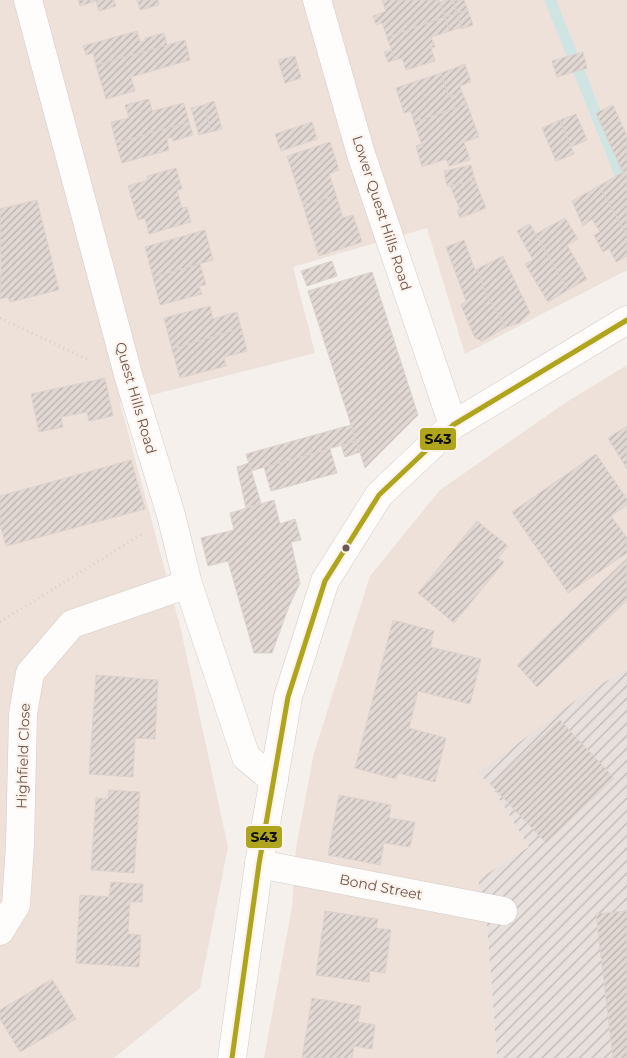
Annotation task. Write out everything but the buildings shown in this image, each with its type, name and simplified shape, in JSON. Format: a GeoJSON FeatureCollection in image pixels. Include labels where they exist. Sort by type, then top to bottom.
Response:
{"type":"FeatureCollection","features":[{"type":"Feature","properties":{"kind":"street","name":"Quest Hills Road"},"geometry":{"type":"LineString","coordinates":[[28,0],[129,378],[171,515],[188,584],[246,757],[274,780]]}},
{"type":"Feature","properties":{"kind":"street","name":"Lower Quest Hills Road"},"geometry":{"type":"LineString","coordinates":[[317,0],[361,154],[453,425]]}},
{"type":"Feature","properties":{"kind":"street"},"geometry":{"type":"LineString","coordinates":[[232,1058],[259,864],[288,697],[325,581],[379,496],[453,425],[627,320]]}},
{"type":"Feature","properties":{"kind":"street","name":"Highfield Close"},"geometry":{"type":"LineString","coordinates":[[0,931],[16,905],[20,845],[23,714],[30,673],[72,624],[188,584]]}},
{"type":"Feature","properties":{"kind":"street","name":"Bond Street"},"geometry":{"type":"LineString","coordinates":[[259,864],[503,911]]}},
{"type":"Feature","properties":{"kind":"path"},"geometry":{"type":"LineString","coordinates":[[0,318],[129,378]]}},
{"type":"Feature","properties":{"kind":"path"},"geometry":{"type":"LineString","coordinates":[[0,622],[171,515]]}},
{"type":"Feature","properties":{"kind":"shaded area"},"geometry":{"type":"Polygon","coordinates":[[[0,0],[627,0],[627,270],[465,354],[427,228],[293,267],[315,353],[120,403],[181,630],[228,847],[200,988],[114,1058],[0,1058],[0,0]]]}},
{"type":"Feature","properties":{"kind":"shaded area"},"geometry":{"type":"Polygon","coordinates":[[[627,365],[627,669],[584,694],[491,785],[529,847],[487,923],[497,1058],[264,1058],[292,907],[296,848],[314,753],[370,576],[440,490],[565,403],[627,365]]]}},
{"type":"Feature","properties":{"kind":"shaded area"},"geometry":{"type":"Polygon","coordinates":[[[627,669],[627,1058],[497,1058],[487,923],[479,921],[479,879],[529,847],[491,785],[478,773],[584,694],[627,669]]]}},
{"type":"Feature","properties":{"kind":"waterway"},"geometry":{"type":"LineString","coordinates":[[550,0],[627,191]]}},
{"type":"Feature","properties":{"kind":"transit line","name":"S43"},"geometry":{"type":"LineString","coordinates":[[232,1058],[259,864],[288,697],[325,581],[379,495],[453,425],[627,320]]}}]}
